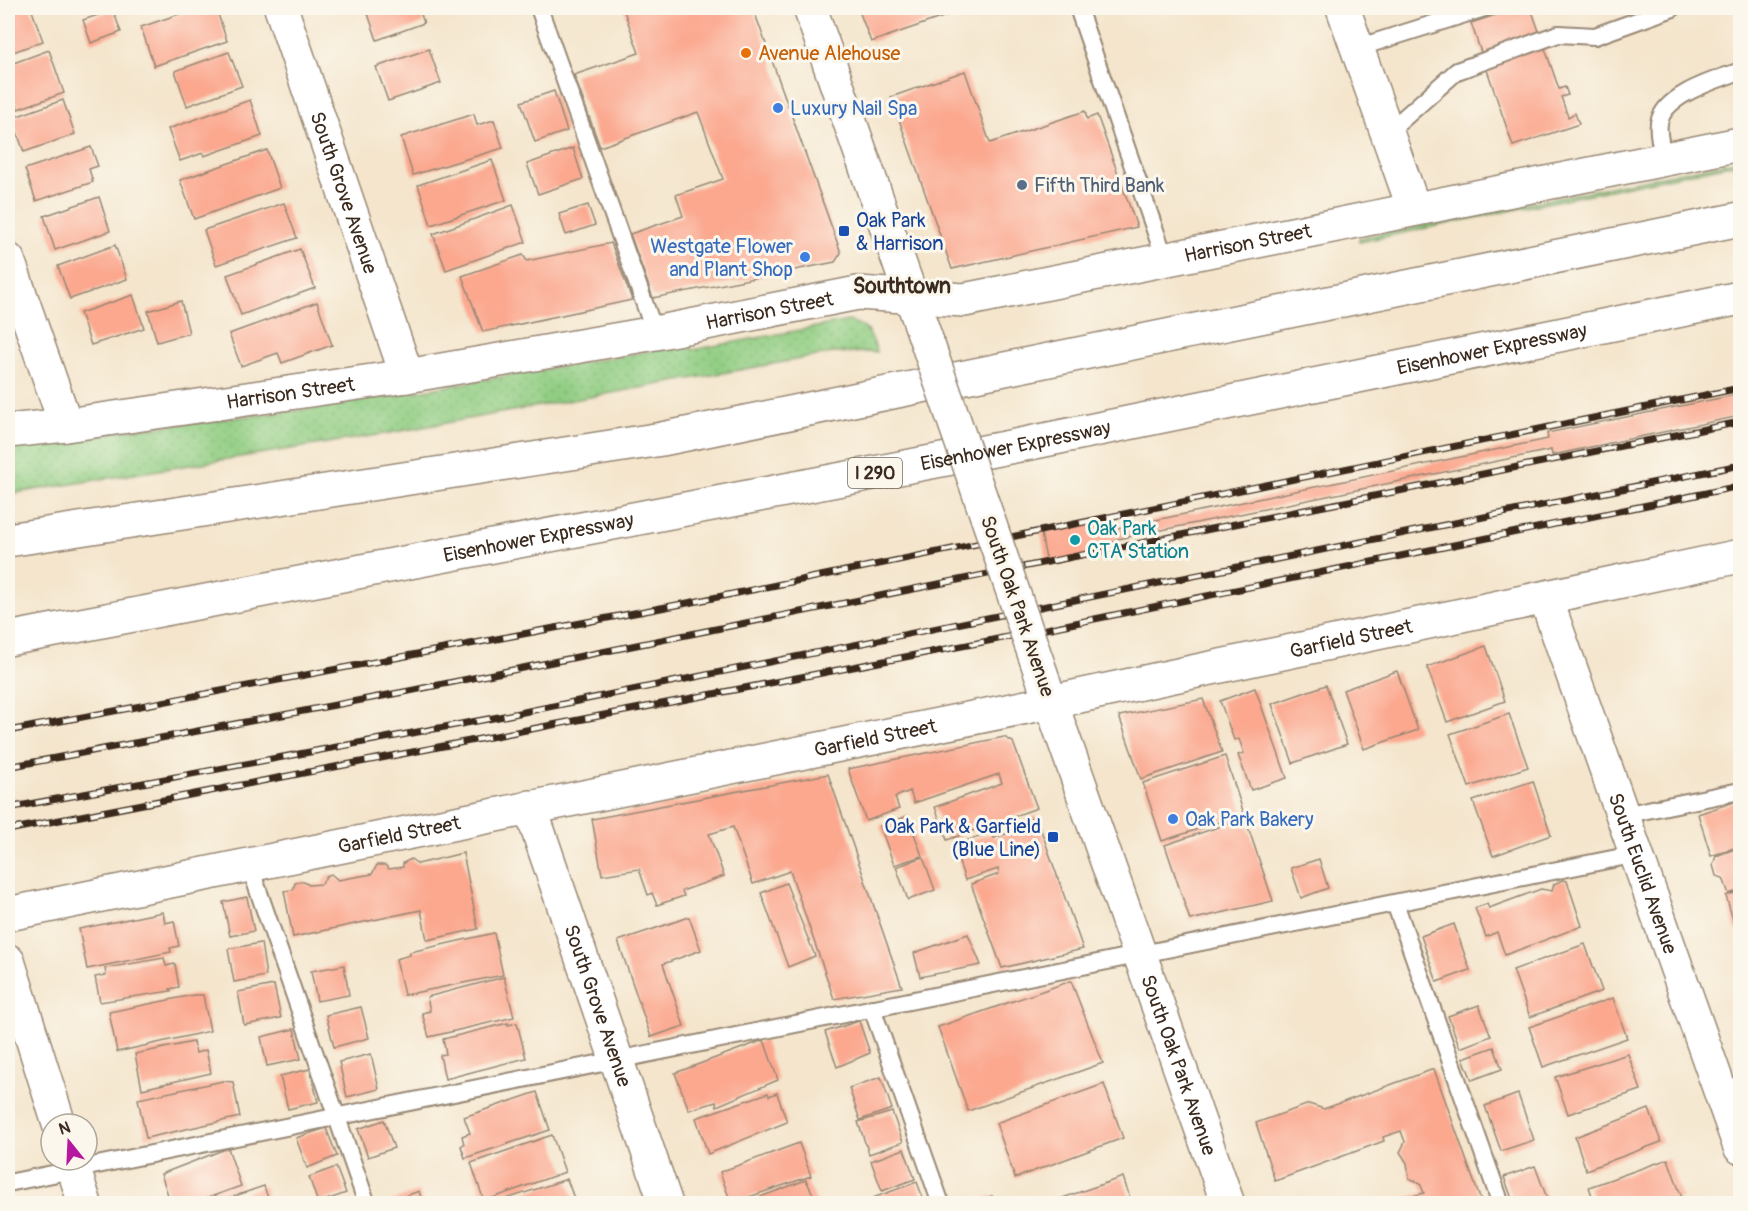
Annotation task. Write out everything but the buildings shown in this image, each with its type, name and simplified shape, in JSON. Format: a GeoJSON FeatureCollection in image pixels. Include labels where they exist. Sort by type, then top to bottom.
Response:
{"type":"FeatureCollection","features":[{"type":"Feature","properties":{"kind":"main road","name":"South Grove Avenue"},"geometry":{"type":"LineString","coordinates":[[281,8],[408,376]]}},
{"type":"Feature","properties":{"kind":"main road","name":"South Oak Park Avenue"},"geometry":{"type":"LineString","coordinates":[[810,8],[1047,691],[1228,1203]]}},
{"type":"Feature","properties":{"kind":"main road"},"geometry":{"type":"LineString","coordinates":[[1343,8],[1414,209]]}},
{"type":"Feature","properties":{"kind":"main road","name":"Harrison Street"},"geometry":{"type":"LineString","coordinates":[[8,431],[66,425],[408,376],[655,333],[858,293],[910,294],[964,300],[1740,144]]}},
{"type":"Feature","properties":{"kind":"main road"},"geometry":{"type":"LineString","coordinates":[[8,540],[662,439],[1740,219]]}},
{"type":"Feature","properties":{"kind":"main road"},"geometry":{"type":"LineString","coordinates":[[8,260],[66,425]]}},
{"type":"Feature","properties":{"kind":"main road","name":"Eisenhower Expressway"},"geometry":{"type":"LineString","coordinates":[[8,639],[1030,443],[1740,298]]}},
{"type":"Feature","properties":{"kind":"main road","name":"Garfield Street"},"geometry":{"type":"LineString","coordinates":[[8,914],[530,807],[1047,691],[1546,599],[1740,556]]}},
{"type":"Feature","properties":{"kind":"main road","name":"South Euclid Avenue"},"geometry":{"type":"LineString","coordinates":[[1546,599],[1740,1147]]}},
{"type":"Feature","properties":{"kind":"main road","name":"South Grove Avenue"},"geometry":{"type":"LineString","coordinates":[[530,807],[666,1203]]}},
{"type":"Feature","properties":{"kind":"main road"},"geometry":{"type":"LineString","coordinates":[[8,961],[55,1112]]}},
{"type":"Feature","properties":{"kind":"main road"},"geometry":{"type":"LineString","coordinates":[[75,1172],[86,1203]]}},
{"type":"Feature","properties":{"kind":"lane"},"geometry":{"type":"LineString","coordinates":[[539,8],[655,333]]}},
{"type":"Feature","properties":{"kind":"lane"},"geometry":{"type":"LineString","coordinates":[[1078,8],[1165,260]]}},
{"type":"Feature","properties":{"kind":"lane"},"geometry":{"type":"LineString","coordinates":[[1358,48],[1484,8]]}},
{"type":"Feature","properties":{"kind":"lane"},"geometry":{"type":"LineString","coordinates":[[1387,133],[1457,71],[1558,34],[1595,36],[1673,8]]}},
{"type":"Feature","properties":{"kind":"lane"},"geometry":{"type":"LineString","coordinates":[[1664,161],[1658,125],[1661,115],[1675,100],[1740,71]]}},
{"type":"Feature","properties":{"kind":"lane"},"geometry":{"type":"LineString","coordinates":[[1623,815],[1740,791]]}},
{"type":"Feature","properties":{"kind":"lane"},"geometry":{"type":"LineString","coordinates":[[99,1160],[335,1117],[1637,855]]}},
{"type":"Feature","properties":{"kind":"lane"},"geometry":{"type":"LineString","coordinates":[[249,864],[335,1117],[367,1203]]}},
{"type":"Feature","properties":{"kind":"lane"},"geometry":{"type":"LineString","coordinates":[[1395,903],[1501,1203]]}},
{"type":"Feature","properties":{"kind":"lane"},"geometry":{"type":"LineString","coordinates":[[872,1008],[941,1203]]}},
{"type":"Feature","properties":{"kind":"lane"},"geometry":{"type":"LineString","coordinates":[[8,1183],[47,1172]]}},
{"type":"Feature","properties":{"kind":"green space"},"geometry":{"type":"Polygon","coordinates":[[[1740,160],[1740,163],[1359,242],[1359,238],[1740,160]]]}},
{"type":"Feature","properties":{"kind":"green space"},"geometry":{"type":"Polygon","coordinates":[[[848,321],[860,325],[867,331],[877,352],[833,353],[390,433],[8,494],[8,444],[327,407],[690,344],[692,350],[848,321]]]}},
{"type":"Feature","properties":{"kind":"railway"},"geometry":{"type":"LineString","coordinates":[[8,731],[698,601],[1740,388]]}},
{"type":"Feature","properties":{"kind":"railway"},"geometry":{"type":"LineString","coordinates":[[8,767],[409,691],[1740,422]]}},
{"type":"Feature","properties":{"kind":"railway"},"geometry":{"type":"LineString","coordinates":[[8,808],[504,716],[1740,465]]}},
{"type":"Feature","properties":{"kind":"railway"},"geometry":{"type":"LineString","coordinates":[[8,830],[988,641],[1740,486]]}},
{"type":"Feature","properties":{"kind":"place","name":"Avenue Alehouse"},"geometry":{"type":"Point","coordinates":[746,53]}},
{"type":"Feature","properties":{"kind":"place","name":"Luxury Nail Spa"},"geometry":{"type":"Point","coordinates":[778,108]}},
{"type":"Feature","properties":{"kind":"place","name":"Fifth Third Bank"},"geometry":{"type":"Point","coordinates":[1022,185]}},
{"type":"Feature","properties":{"kind":"place","name":"Oak Park & Harrison"},"geometry":{"type":"Point","coordinates":[844,231]}},
{"type":"Feature","properties":{"kind":"place","name":"Westgate Flower and Plant Shop"},"geometry":{"type":"Point","coordinates":[805,257]}},
{"type":"Feature","properties":{"kind":"place","name":"Oak Park CTA Station"},"geometry":{"type":"Point","coordinates":[1075,540]}},
{"type":"Feature","properties":{"kind":"place","name":"Oak Park Bakery"},"geometry":{"type":"Point","coordinates":[1173,819]}},
{"type":"Feature","properties":{"kind":"place","name":"Oak Park & Garfield (Blue Line)"},"geometry":{"type":"Point","coordinates":[1053,837]}},
{"type":"Feature","properties":{"kind":"district","name":"Southtown"},"geometry":{"type":"Point","coordinates":[902,286]}}]}
